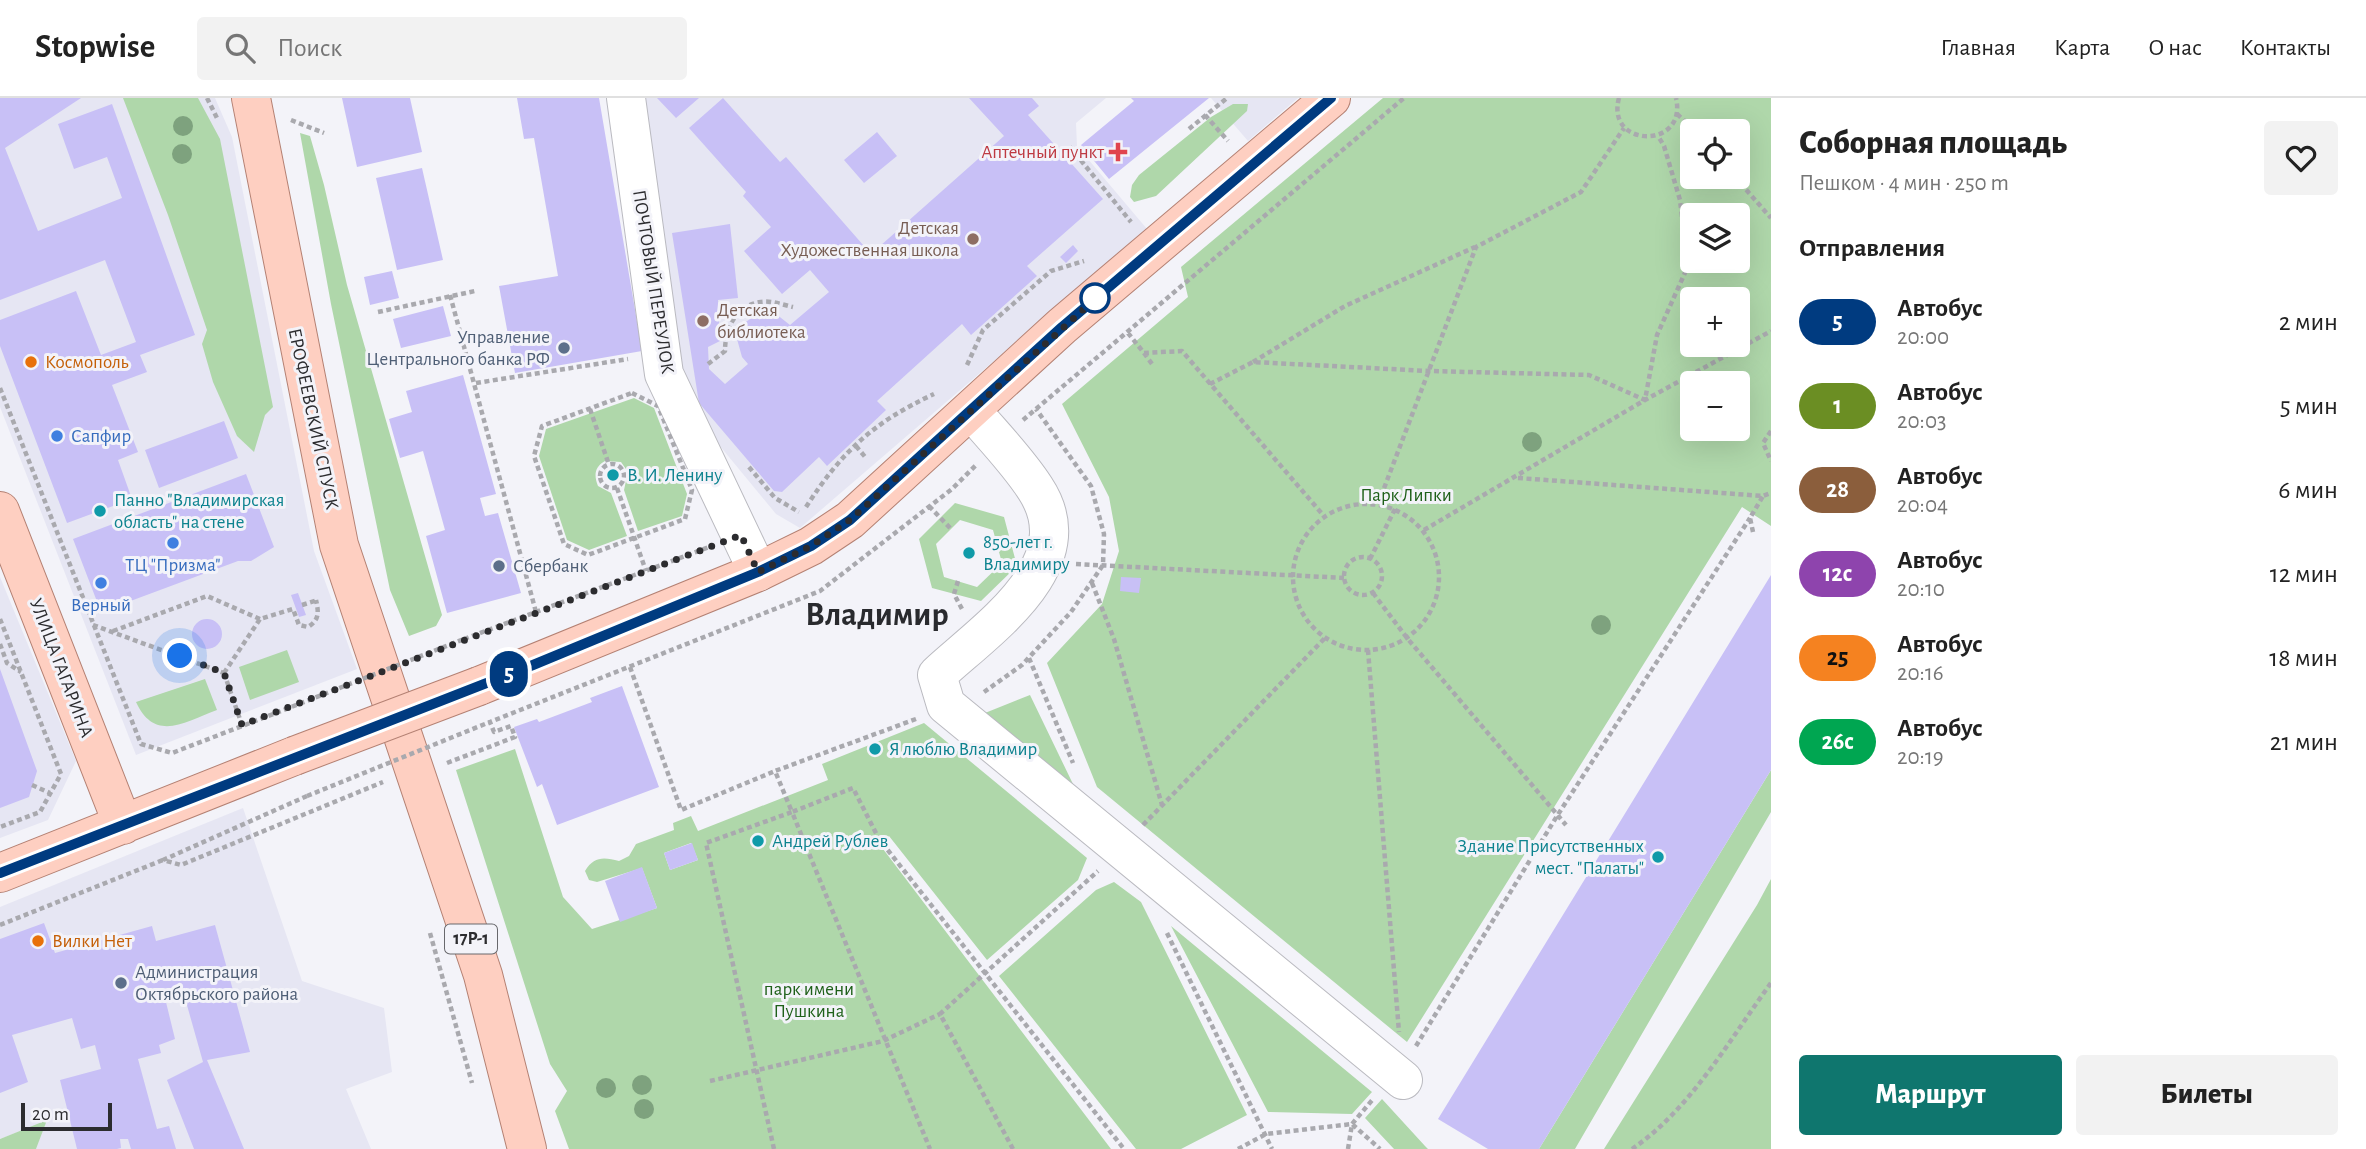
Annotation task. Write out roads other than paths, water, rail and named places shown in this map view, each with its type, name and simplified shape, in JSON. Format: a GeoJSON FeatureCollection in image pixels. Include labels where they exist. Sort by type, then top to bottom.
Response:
{"type":"FeatureCollection","features":[{"type":"Feature","properties":{"kind":"main road","name":"ЕРОФЕЕВСКИЙ СПУСК"},"geometry":{"type":"LineString","coordinates":[[251,98],[304,382],[339,545],[483,975],[527,1149]]}},
{"type":"Feature","properties":{"kind":"main road"},"geometry":{"type":"LineString","coordinates":[[0,873],[479,686],[758,572],[811,546],[850,520],[957,392],[1062,327],[1331,98]]}},
{"type":"Feature","properties":{"kind":"main road","name":"УЛИЦА ГАГАРИНА"},"geometry":{"type":"LineString","coordinates":[[0,511],[123,825]]}},
{"type":"Feature","properties":{"kind":"street","name":"ПОЧТОВЫЙ ПЕРЕУЛОК"},"geometry":{"type":"LineString","coordinates":[[626,98],[650,366],[741,535],[758,572]]}},
{"type":"Feature","properties":{"kind":"street"},"geometry":{"type":"LineString","coordinates":[[957,392],[1037,490],[1051,533],[1037,577],[996,625],[937,675],[946,705],[954,714],[1129,839],[1152,876],[1400,1072]]}},
{"type":"Feature","properties":{"kind":"place","name":"Аптечный пункт"},"geometry":{"type":"Point","coordinates":[1118,152]}},
{"type":"Feature","properties":{"kind":"place","name":"Детская Художественная школа"},"geometry":{"type":"Point","coordinates":[973,239]}},
{"type":"Feature","properties":{"kind":"place","name":"Детская библиотека"},"geometry":{"type":"Point","coordinates":[703,321]}},
{"type":"Feature","properties":{"kind":"place","name":"Управление Центрального банка РФ"},"geometry":{"type":"Point","coordinates":[564,348]}},
{"type":"Feature","properties":{"kind":"place","name":"Космополь"},"geometry":{"type":"Point","coordinates":[31,362]}},
{"type":"Feature","properties":{"kind":"place","name":"Сапфир"},"geometry":{"type":"Point","coordinates":[57,436]}},
{"type":"Feature","properties":{"kind":"place","name":"В. И. Ленину"},"geometry":{"type":"Point","coordinates":[613,475]}},
{"type":"Feature","properties":{"kind":"place","name":"Панно \"Владимирская область\" на стене"},"geometry":{"type":"Point","coordinates":[100,511]}},
{"type":"Feature","properties":{"kind":"place","name":"ТЦ \"Призма\""},"geometry":{"type":"Point","coordinates":[173,543]}},
{"type":"Feature","properties":{"kind":"place","name":"850-лет г. Владимиру"},"geometry":{"type":"Point","coordinates":[969,553]}},
{"type":"Feature","properties":{"kind":"place","name":"Сбербанк"},"geometry":{"type":"Point","coordinates":[499,566]}},
{"type":"Feature","properties":{"kind":"place","name":"Верный"},"geometry":{"type":"Point","coordinates":[101,583]}},
{"type":"Feature","properties":{"kind":"place","name":"Я люблю Владимир"},"geometry":{"type":"Point","coordinates":[875,749]}},
{"type":"Feature","properties":{"kind":"place","name":"Андрей Рублев"},"geometry":{"type":"Point","coordinates":[758,841]}},
{"type":"Feature","properties":{"kind":"place","name":"Здание Присутственных мест. \"Палаты\""},"geometry":{"type":"Point","coordinates":[1658,857]}},
{"type":"Feature","properties":{"kind":"place","name":"Вилки Нет"},"geometry":{"type":"Point","coordinates":[38,941]}},
{"type":"Feature","properties":{"kind":"place","name":"Администрация Октябрьского района"},"geometry":{"type":"Point","coordinates":[121,983]}},
{"type":"Feature","properties":{"kind":"district","name":"Владимир"},"geometry":{"type":"Point","coordinates":[877,615]}},
{"type":"Feature","properties":{"kind":"park label","name":"Парк Липки"},"geometry":{"type":"Point","coordinates":[1406,495]}},
{"type":"Feature","properties":{"kind":"park label","name":"парк имени Пушкина"},"geometry":{"type":"Point","coordinates":[809,1000]}}]}
